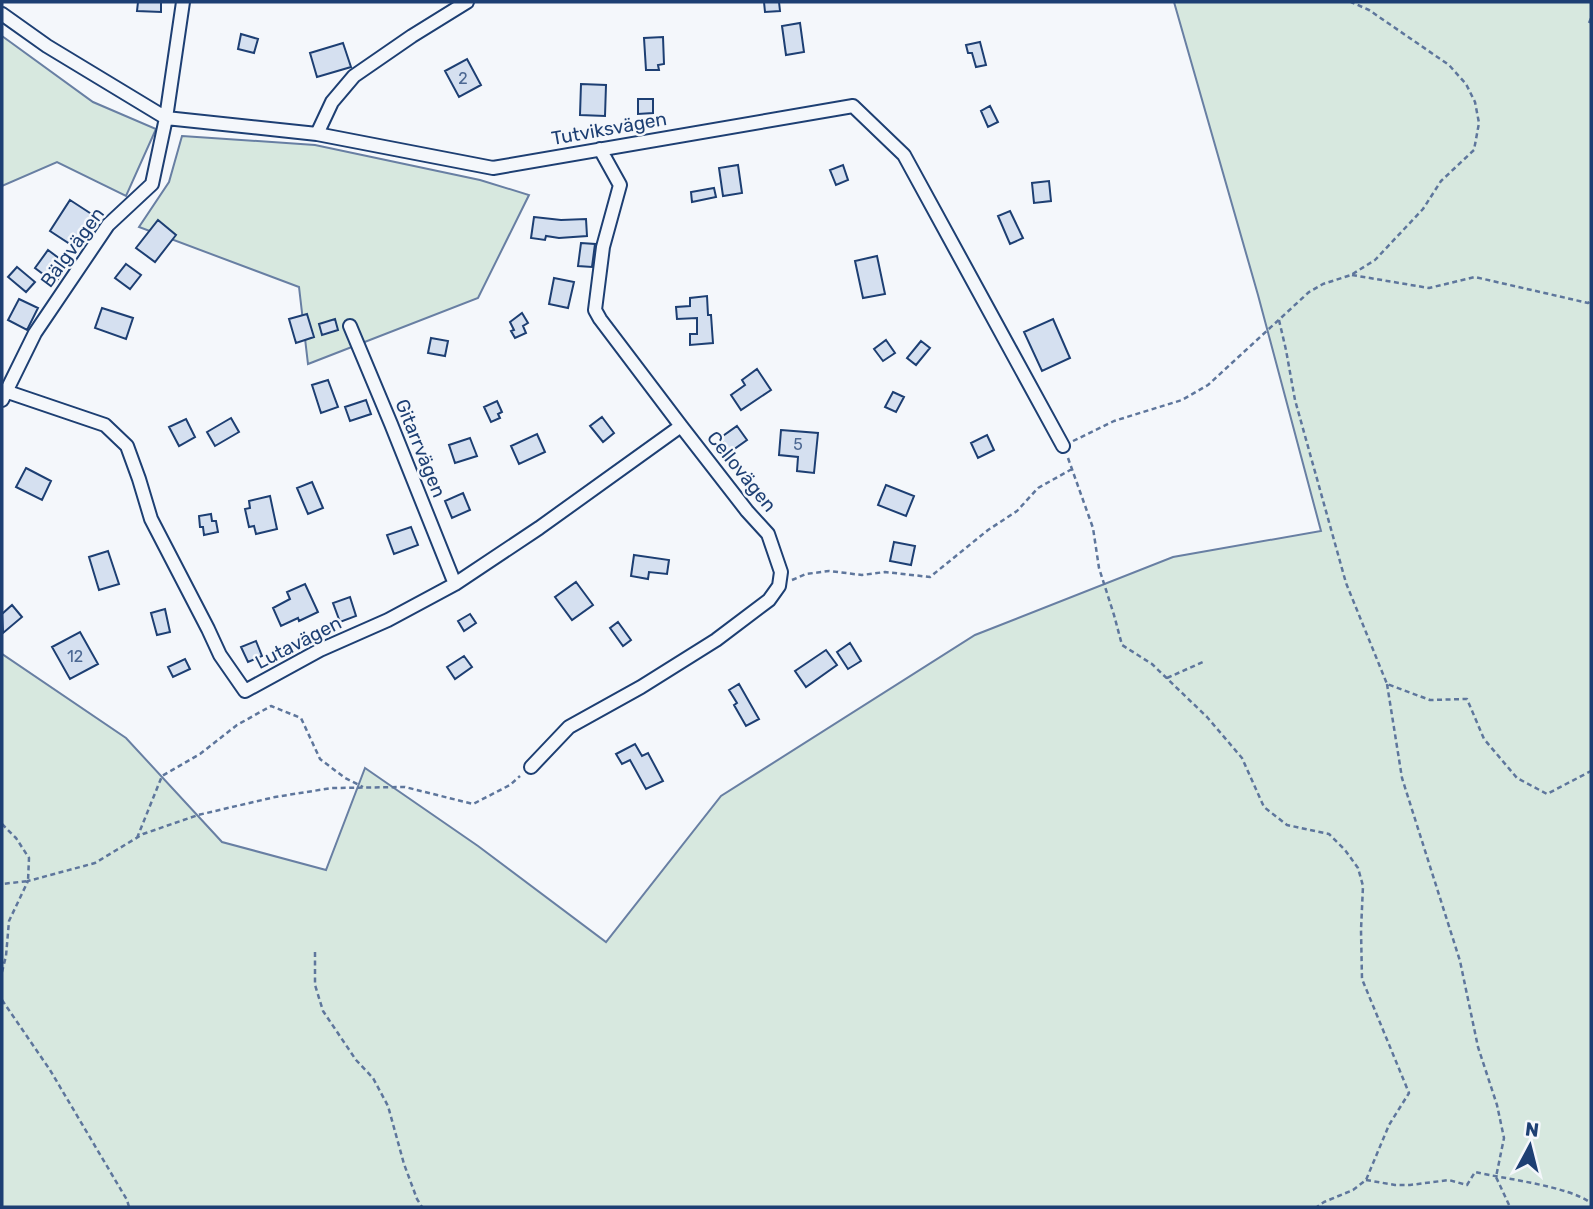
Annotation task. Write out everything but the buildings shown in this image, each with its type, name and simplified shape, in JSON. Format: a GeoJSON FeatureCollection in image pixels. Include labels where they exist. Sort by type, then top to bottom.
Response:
{"type":"FeatureCollection","features":[{"type":"Feature","properties":{"kind":"street","name":"Bälgvägen"},"geometry":{"type":"LineString","coordinates":[[3,394],[36,334],[108,225],[152,184],[166,118],[183,2]]}},
{"type":"Feature","properties":{"kind":"street"},"geometry":{"type":"LineString","coordinates":[[317,134],[332,102],[354,76],[467,2]]}},
{"type":"Feature","properties":{"kind":"street","name":"Tutviksvägen"},"geometry":{"type":"LineString","coordinates":[[2,13],[47,46],[166,118],[317,134],[493,168],[853,106],[904,155],[1063,446]]}},
{"type":"Feature","properties":{"kind":"street","name":"Cellovägen"},"geometry":{"type":"LineString","coordinates":[[600,149],[620,185],[604,247],[594,310],[747,511],[768,534],[781,572],[779,586]]}},
{"type":"Feature","properties":{"kind":"street","name":"Gitarrvägen"},"geometry":{"type":"LineString","coordinates":[[350,326],[455,584]]}},
{"type":"Feature","properties":{"kind":"street","name":"Lutavägen"},"geometry":{"type":"LineString","coordinates":[[3,394],[105,425],[127,446],[151,519],[219,655],[244,691],[320,650],[388,620],[455,584],[539,528],[681,426]]}},
{"type":"Feature","properties":{"kind":"street"},"geometry":{"type":"LineString","coordinates":[[531,767],[569,727],[641,687],[716,640],[769,600],[779,586]]}},
{"type":"Feature","properties":{"kind":"path"},"geometry":{"type":"LineString","coordinates":[[1317,1207],[1353,1190],[1366,1180],[1389,1125],[1409,1093],[1362,979],[1363,886],[1358,868],[1329,834],[1287,825],[1264,807],[1242,758],[1208,717],[1152,664],[1122,645],[1100,568],[1093,528],[1063,446],[1114,421],[1182,400],[1208,385],[1310,292],[1323,284],[1351,275],[1375,260],[1423,209],[1441,181],[1474,150],[1479,123],[1475,102],[1466,84],[1449,65],[1369,10],[1352,2]]}},
{"type":"Feature","properties":{"kind":"path"},"geometry":{"type":"LineString","coordinates":[[1589,23],[1591,18]]}},
{"type":"Feature","properties":{"kind":"path"},"geometry":{"type":"LineString","coordinates":[[1351,275],[1429,288],[1475,277],[1588,303],[1591,301]]}},
{"type":"Feature","properties":{"kind":"path"},"geometry":{"type":"LineString","coordinates":[[1279,320],[1295,400],[1346,583],[1387,684],[1402,778],[1460,961],[1478,1047],[1497,1105],[1504,1138],[1496,1177],[1510,1207]]}},
{"type":"Feature","properties":{"kind":"path"},"geometry":{"type":"LineString","coordinates":[[779,586],[806,574],[829,571],[862,575],[885,572],[930,577],[988,530],[1017,511],[1038,488],[1072,469]]}},
{"type":"Feature","properties":{"kind":"path"},"geometry":{"type":"LineString","coordinates":[[1167,678],[1205,661]]}},
{"type":"Feature","properties":{"kind":"path"},"geometry":{"type":"LineString","coordinates":[[1387,684],[1430,700],[1467,699],[1484,738],[1508,768],[1517,778],[1546,794],[1591,771]]}},
{"type":"Feature","properties":{"kind":"path"},"geometry":{"type":"LineString","coordinates":[[136,838],[162,776],[200,754],[237,725],[271,706],[301,718],[320,759],[345,778],[365,787]]}},
{"type":"Feature","properties":{"kind":"path"},"geometry":{"type":"LineString","coordinates":[[2,884],[28,881],[95,863],[143,834],[198,815],[275,797],[332,788],[405,787],[473,804],[510,785],[531,767]]}},
{"type":"Feature","properties":{"kind":"path"},"geometry":{"type":"LineString","coordinates":[[2,824],[16,838],[29,858],[28,881],[9,921],[2,972]]}},
{"type":"Feature","properties":{"kind":"path"},"geometry":{"type":"LineString","coordinates":[[315,952],[315,985],[323,1011],[356,1060],[373,1078],[388,1106],[404,1164],[422,1207]]}},
{"type":"Feature","properties":{"kind":"path"},"geometry":{"type":"LineString","coordinates":[[2,999],[50,1070],[129,1207]]}},
{"type":"Feature","properties":{"kind":"path"},"geometry":{"type":"LineString","coordinates":[[1366,1180],[1395,1185],[1449,1180],[1467,1185],[1475,1172],[1556,1189],[1591,1203]]}},
{"type":"Feature","properties":{"kind":"shaded area"},"geometry":{"type":"Polygon","coordinates":[[[1174,2],[1591,2],[1591,1207],[2,1207],[2,654],[126,738],[222,842],[326,870],[365,768],[478,846],[606,942],[721,796],[975,635],[1173,557],[1321,531],[1258,295],[1174,2]]]}},
{"type":"Feature","properties":{"kind":"shaded area"},"geometry":{"type":"Polygon","coordinates":[[[2,36],[93,102],[156,129],[126,196],[57,162],[2,186],[2,36]]]}},
{"type":"Feature","properties":{"kind":"shaded area"},"geometry":{"type":"Polygon","coordinates":[[[182,136],[315,145],[480,180],[529,195],[478,298],[308,364],[299,287],[139,227],[169,182],[182,136]]]}}]}
